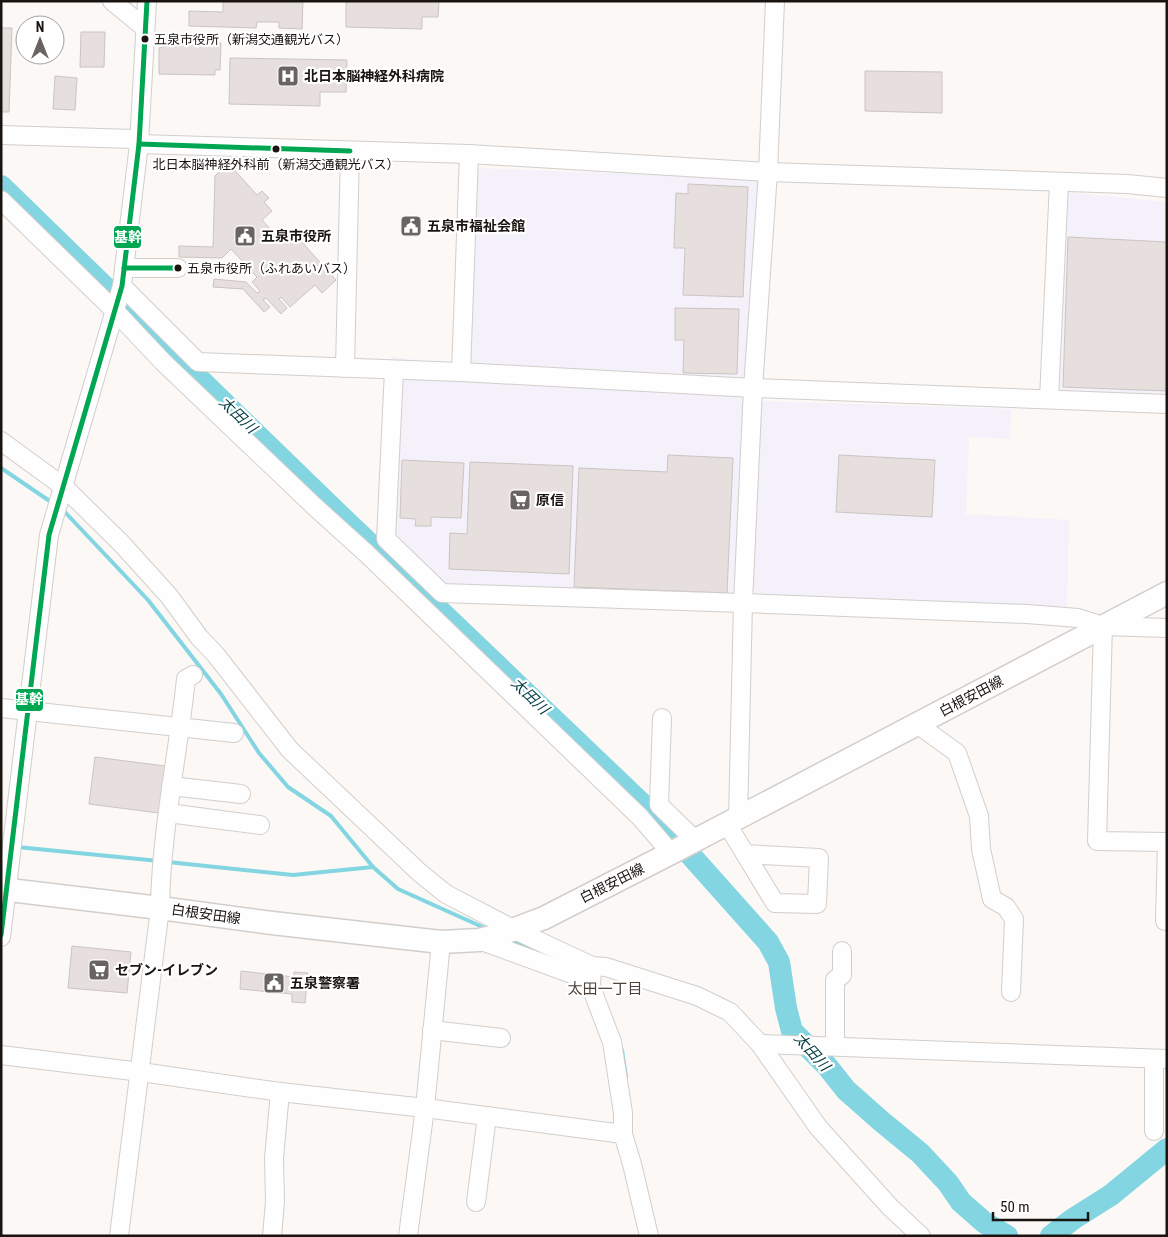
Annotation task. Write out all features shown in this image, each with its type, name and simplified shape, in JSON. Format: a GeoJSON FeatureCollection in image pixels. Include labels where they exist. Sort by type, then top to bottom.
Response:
{"type":"FeatureCollection","features":[{"type":"Feature","properties":{"kind":"main road","name":"白根安田線"},"geometry":{"type":"LineString","coordinates":[[4,890],[441,942],[479,940],[496,936],[544,918],[696,841],[1167,593]]}},
{"type":"Feature","properties":{"kind":"street"},"geometry":{"type":"LineString","coordinates":[[112,1],[145,28]]}},
{"type":"Feature","properties":{"kind":"street"},"geometry":{"type":"LineString","coordinates":[[1,937],[4,890],[29,710],[49,535],[122,286],[138,144],[147,1]]}},
{"type":"Feature","properties":{"kind":"street"},"geometry":{"type":"LineString","coordinates":[[745,854],[732,821],[753,388],[768,172],[775,1]]}},
{"type":"Feature","properties":{"kind":"street"},"geometry":{"type":"LineString","coordinates":[[1,135],[134,139],[138,144],[469,154],[768,172],[1126,184],[1167,188]]}},
{"type":"Feature","properties":{"kind":"street"},"geometry":{"type":"LineString","coordinates":[[345,368],[350,151]]}},
{"type":"Feature","properties":{"kind":"street"},"geometry":{"type":"LineString","coordinates":[[461,372],[469,154]]}},
{"type":"Feature","properties":{"kind":"street"},"geometry":{"type":"LineString","coordinates":[[1049,399],[1059,182]]}},
{"type":"Feature","properties":{"kind":"street"},"geometry":{"type":"LineString","coordinates":[[1,200],[115,311],[158,356],[597,776],[640,818],[671,853]]}},
{"type":"Feature","properties":{"kind":"street"},"geometry":{"type":"LineString","coordinates":[[124,268],[178,268]]}},
{"type":"Feature","properties":{"kind":"street"},"geometry":{"type":"LineString","coordinates":[[122,286],[198,362],[461,372],[753,388],[1167,404]]}},
{"type":"Feature","properties":{"kind":"street"},"geometry":{"type":"LineString","coordinates":[[394,370],[386,539],[442,593],[1027,614],[1078,618],[1103,626],[1167,628]]}},
{"type":"Feature","properties":{"kind":"street"},"geometry":{"type":"LineString","coordinates":[[1,440],[64,487],[121,543],[169,596],[199,637],[216,655],[290,750],[420,873],[446,894],[515,930],[592,966],[606,967],[697,996],[730,1012],[760,1044],[818,1127],[890,1207],[921,1236]]}},
{"type":"Feature","properties":{"kind":"street"},"geometry":{"type":"LineString","coordinates":[[1103,626],[1097,841],[1167,842],[1165,922],[1167,922]]}},
{"type":"Feature","properties":{"kind":"street"},"geometry":{"type":"LineString","coordinates":[[119,1236],[160,908],[171,786],[181,728],[186,678],[193,675]]}},
{"type":"Feature","properties":{"kind":"street"},"geometry":{"type":"LineString","coordinates":[[1,708],[234,733]]}},
{"type":"Feature","properties":{"kind":"street"},"geometry":{"type":"LineString","coordinates":[[662,718],[659,805],[696,841]]}},
{"type":"Feature","properties":{"kind":"street"},"geometry":{"type":"LineString","coordinates":[[917,724],[958,753],[979,816],[981,849],[992,899],[1006,907],[1014,919],[1012,992]]}},
{"type":"Feature","properties":{"kind":"street"},"geometry":{"type":"LineString","coordinates":[[171,786],[241,794]]}},
{"type":"Feature","properties":{"kind":"street"},"geometry":{"type":"LineString","coordinates":[[168,814],[260,825]]}},
{"type":"Feature","properties":{"kind":"street"},"geometry":{"type":"LineString","coordinates":[[479,940],[572,974],[591,987]]}},
{"type":"Feature","properties":{"kind":"street"},"geometry":{"type":"LineString","coordinates":[[408,1236],[425,1108],[441,942]]}},
{"type":"Feature","properties":{"kind":"street"},"geometry":{"type":"LineString","coordinates":[[835,1046],[835,980],[842,975],[842,951]]}},
{"type":"Feature","properties":{"kind":"street"},"geometry":{"type":"LineString","coordinates":[[592,966],[591,987],[612,1042],[622,1113],[623,1134],[649,1236]]}},
{"type":"Feature","properties":{"kind":"street"},"geometry":{"type":"LineString","coordinates":[[432,1030],[501,1038]]}},
{"type":"Feature","properties":{"kind":"street"},"geometry":{"type":"LineString","coordinates":[[760,1044],[1160,1059],[1154,1131]]}},
{"type":"Feature","properties":{"kind":"street"},"geometry":{"type":"LineString","coordinates":[[1,1056],[141,1072],[280,1092],[425,1108],[623,1134]]}},
{"type":"Feature","properties":{"kind":"street"},"geometry":{"type":"LineString","coordinates":[[272,1236],[275,1202],[274,1158],[280,1092]]}},
{"type":"Feature","properties":{"kind":"street"},"geometry":{"type":"LineString","coordinates":[[476,1202],[487,1116]]}},
{"type":"Feature","properties":{"kind":"shaded area"},"geometry":{"type":"Polygon","coordinates":[[[475,168],[769,179],[759,401],[1011,409],[1010,439],[969,437],[966,514],[1069,520],[1067,607],[438,584],[390,539],[391,357],[466,366],[475,168]]]}},
{"type":"Feature","properties":{"kind":"shaded area"},"geometry":{"type":"Polygon","coordinates":[[[1067,192],[1167,202],[1167,395],[1058,392],[1067,192]]]}},
{"type":"Feature","properties":{"kind":"building"},"geometry":{"type":"Polygon","coordinates":[[[223,1],[303,1],[302,29],[279,28],[279,22],[257,22],[256,28],[189,26],[189,11],[223,12],[223,1]]]}},
{"type":"Feature","properties":{"kind":"building"},"geometry":{"type":"Polygon","coordinates":[[[346,1],[439,1],[438,17],[422,17],[422,29],[346,27],[346,1]]]}},
{"type":"Feature","properties":{"kind":"building"},"geometry":{"type":"Polygon","coordinates":[[[1,28],[12,28],[9,112],[1,112],[1,28]]]}},
{"type":"Feature","properties":{"kind":"building"},"geometry":{"type":"Polygon","coordinates":[[[81,32],[105,32],[104,67],[80,67],[81,32]]]}},
{"type":"Feature","properties":{"kind":"building"},"geometry":{"type":"Polygon","coordinates":[[[186,40],[221,43],[220,70],[215,70],[215,75],[159,74],[159,48],[186,40]]]}},
{"type":"Feature","properties":{"kind":"building","name":"北日本脳神経外科病院"},"geometry":{"type":"Polygon","coordinates":[[[230,58],[347,60],[346,92],[320,92],[320,106],[229,104],[230,58]]]}},
{"type":"Feature","properties":{"kind":"building"},"geometry":{"type":"Polygon","coordinates":[[[865,71],[942,72],[942,113],[865,111],[865,71]]]}},
{"type":"Feature","properties":{"kind":"building"},"geometry":{"type":"Polygon","coordinates":[[[55,76],[77,78],[75,110],[53,109],[55,76]]]}},
{"type":"Feature","properties":{"kind":"building","name":"五泉市役所"},"geometry":{"type":"Polygon","coordinates":[[[229,164],[257,195],[262,191],[269,198],[264,202],[272,211],[262,220],[281,241],[292,231],[336,280],[322,293],[315,285],[290,307],[281,297],[279,299],[287,308],[281,314],[266,298],[263,300],[270,307],[264,312],[243,289],[213,287],[214,279],[246,282],[257,293],[260,291],[252,282],[257,277],[231,249],[222,258],[179,257],[179,246],[213,247],[215,176],[229,164]]]}},
{"type":"Feature","properties":{"kind":"building"},"geometry":{"type":"Polygon","coordinates":[[[688,184],[748,187],[743,297],[683,295],[685,248],[674,248],[676,193],[688,194],[688,184]]]}},
{"type":"Feature","properties":{"kind":"building"},"geometry":{"type":"Polygon","coordinates":[[[1068,237],[1167,242],[1167,391],[1063,387],[1068,237]]]}},
{"type":"Feature","properties":{"kind":"building"},"geometry":{"type":"Polygon","coordinates":[[[675,308],[739,309],[737,374],[683,373],[684,340],[675,340],[675,308]]]}},
{"type":"Feature","properties":{"kind":"building"},"geometry":{"type":"Polygon","coordinates":[[[668,455],[733,458],[727,593],[574,587],[579,468],[667,472],[668,455]]]}},
{"type":"Feature","properties":{"kind":"building"},"geometry":{"type":"Polygon","coordinates":[[[839,455],[935,460],[932,517],[836,512],[839,455]]]}},
{"type":"Feature","properties":{"kind":"building"},"geometry":{"type":"Polygon","coordinates":[[[402,460],[464,463],[461,518],[431,517],[431,526],[415,526],[416,519],[400,518],[402,460]]]}},
{"type":"Feature","properties":{"kind":"building","name":"原信"},"geometry":{"type":"Polygon","coordinates":[[[470,462],[573,466],[569,574],[449,569],[450,533],[467,534],[470,462]]]}},
{"type":"Feature","properties":{"kind":"building"},"geometry":{"type":"Polygon","coordinates":[[[95,757],[165,766],[159,813],[89,804],[95,757]]]}},
{"type":"Feature","properties":{"kind":"building","name":"セブン-イレブン"},"geometry":{"type":"Polygon","coordinates":[[[72,946],[131,952],[127,993],[68,988],[72,946]]]}},
{"type":"Feature","properties":{"kind":"building","name":"五泉警察署"},"geometry":{"type":"Polygon","coordinates":[[[241,971],[294,977],[294,972],[308,973],[305,1003],[292,1002],[292,994],[240,989],[241,971]]]}},
{"type":"Feature","properties":{"kind":"waterway","name":"太田川"},"geometry":{"type":"LineString","coordinates":[[1,186],[328,504],[661,822],[768,942],[779,962],[786,1008],[792,1031],[827,1066],[846,1090],[920,1153],[948,1183],[961,1202],[985,1223],[1007,1236]]}},
{"type":"Feature","properties":{"kind":"waterway"},"geometry":{"type":"LineString","coordinates":[[1,468],[54,504]]}},
{"type":"Feature","properties":{"kind":"waterway"},"geometry":{"type":"LineString","coordinates":[[62,509],[148,600],[221,694],[259,753],[288,787],[331,816],[373,867],[398,889],[487,929]]}},
{"type":"Feature","properties":{"kind":"waterway"},"geometry":{"type":"LineString","coordinates":[[17,847],[159,861]]}},
{"type":"Feature","properties":{"kind":"waterway"},"geometry":{"type":"LineString","coordinates":[[168,862],[293,875],[373,867]]}},
{"type":"Feature","properties":{"kind":"waterway"},"geometry":{"type":"LineString","coordinates":[[509,939],[547,954]]}},
{"type":"Feature","properties":{"kind":"waterway"},"geometry":{"type":"LineString","coordinates":[[622,1050],[626,1077]]}},
{"type":"Feature","properties":{"kind":"waterway","name":"太田川"},"geometry":{"type":"LineString","coordinates":[[1051,1236],[1073,1219],[1111,1195],[1167,1149]]}},
{"type":"Feature","properties":{"kind":"transit line","name":"基幹"},"geometry":{"type":"LineString","coordinates":[[1,935],[49,535],[122,286],[139,144],[147,1]]}},
{"type":"Feature","properties":{"kind":"transit line","name":"基幹"},"geometry":{"type":"LineString","coordinates":[[139,144],[350,151]]}},
{"type":"Feature","properties":{"kind":"transit line","name":"基幹"},"geometry":{"type":"LineString","coordinates":[[124,268],[178,268]]}},
{"type":"Feature","properties":{"kind":"place","name":"五泉市役所（新潟交通観光バス）"},"geometry":{"type":"Point","coordinates":[145,39]}},
{"type":"Feature","properties":{"kind":"place","name":"北日本脳神経外科病院"},"geometry":{"type":"Point","coordinates":[288,76]}},
{"type":"Feature","properties":{"kind":"place","name":"北日本脳神経外科前（新潟交通観光バス）"},"geometry":{"type":"Point","coordinates":[276,149]}},
{"type":"Feature","properties":{"kind":"place","name":"五泉市福祉会館"},"geometry":{"type":"Point","coordinates":[411,226]}},
{"type":"Feature","properties":{"kind":"place","name":"五泉市役所"},"geometry":{"type":"Point","coordinates":[245,236]}},
{"type":"Feature","properties":{"kind":"place","name":"五泉市役所（ふれあいバス）"},"geometry":{"type":"Point","coordinates":[178,268]}},
{"type":"Feature","properties":{"kind":"place","name":"原信"},"geometry":{"type":"Point","coordinates":[520,500]}},
{"type":"Feature","properties":{"kind":"place","name":"セブン-イレブン"},"geometry":{"type":"Point","coordinates":[99,970]}},
{"type":"Feature","properties":{"kind":"place","name":"五泉警察署"},"geometry":{"type":"Point","coordinates":[274,983]}},
{"type":"Feature","properties":{"kind":"district","name":"太田一丁目"},"geometry":{"type":"Point","coordinates":[605,989]}}]}
